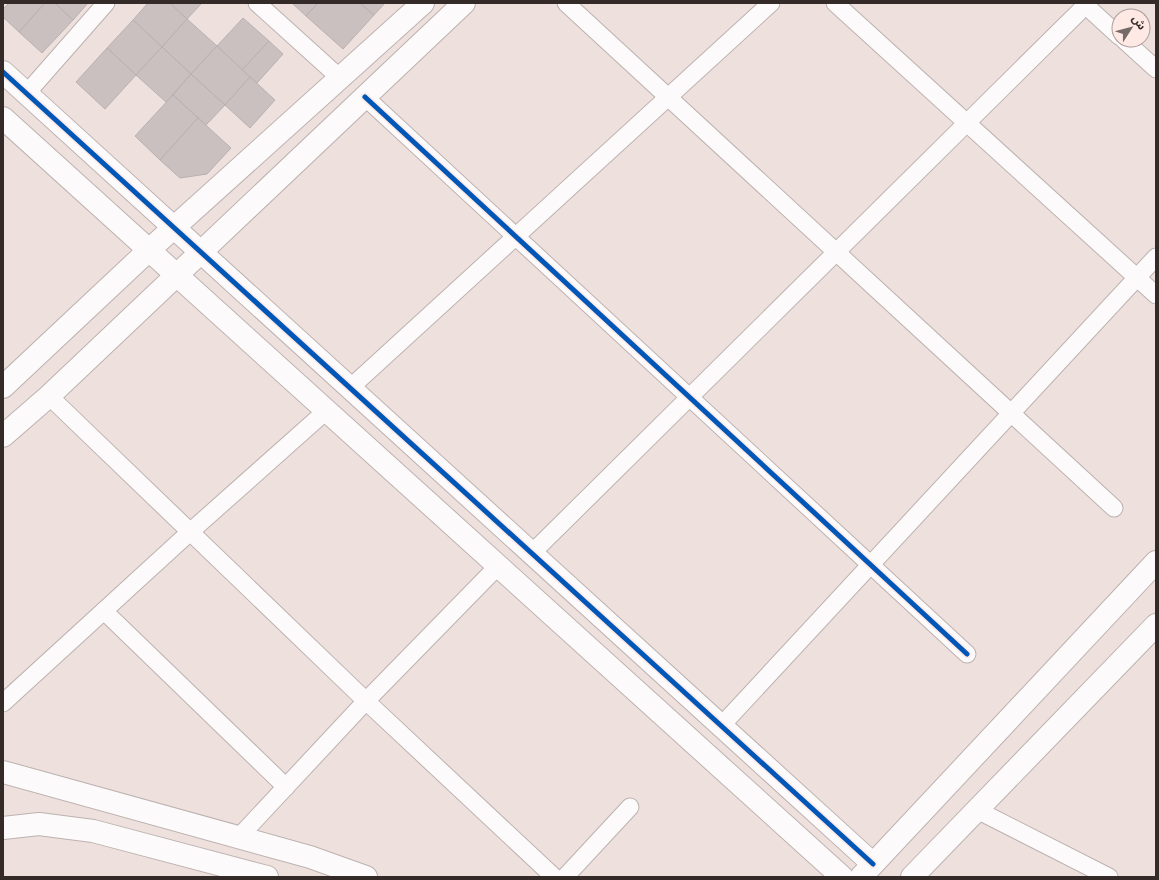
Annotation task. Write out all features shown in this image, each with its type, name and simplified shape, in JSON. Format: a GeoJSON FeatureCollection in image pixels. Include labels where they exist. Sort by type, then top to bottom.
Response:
{"type":"FeatureCollection","features":[{"type":"Feature","properties":{"kind":"street"},"geometry":{"type":"LineString","coordinates":[[26,93],[106,3]]}},
{"type":"Feature","properties":{"kind":"street"},"geometry":{"type":"LineString","coordinates":[[257,3],[340,78]]}},
{"type":"Feature","properties":{"kind":"street"},"geometry":{"type":"LineString","coordinates":[[3,386],[149,250],[423,3]]}},
{"type":"Feature","properties":{"kind":"street"},"geometry":{"type":"LineString","coordinates":[[3,436],[49,396],[464,3]]}},
{"type":"Feature","properties":{"kind":"street"},"geometry":{"type":"LineString","coordinates":[[566,3],[1114,508]]}},
{"type":"Feature","properties":{"kind":"street"},"geometry":{"type":"LineString","coordinates":[[350,388],[771,3]]}},
{"type":"Feature","properties":{"kind":"street"},"geometry":{"type":"LineString","coordinates":[[835,3],[1156,295]]}},
{"type":"Feature","properties":{"kind":"street"},"geometry":{"type":"LineString","coordinates":[[532,553],[1086,4],[1111,28]]}},
{"type":"Feature","properties":{"kind":"street"},"geometry":{"type":"LineString","coordinates":[[1133,48],[1156,69]]}},
{"type":"Feature","properties":{"kind":"street"},"geometry":{"type":"LineString","coordinates":[[3,72],[721,726],[867,871],[1156,562]]}},
{"type":"Feature","properties":{"kind":"street"},"geometry":{"type":"LineString","coordinates":[[365,97],[967,654]]}},
{"type":"Feature","properties":{"kind":"street"},"geometry":{"type":"LineString","coordinates":[[5,124],[149,250],[842,877]]}},
{"type":"Feature","properties":{"kind":"street"},"geometry":{"type":"LineString","coordinates":[[721,726],[1156,257]]}},
{"type":"Feature","properties":{"kind":"street"},"geometry":{"type":"LineString","coordinates":[[49,396],[366,701],[554,877]]}},
{"type":"Feature","properties":{"kind":"street"},"geometry":{"type":"LineString","coordinates":[[3,703],[190,532],[326,411]]}},
{"type":"Feature","properties":{"kind":"street"},"geometry":{"type":"LineString","coordinates":[[239,837],[366,701],[498,566]]}},
{"type":"Feature","properties":{"kind":"street"},"geometry":{"type":"LineString","coordinates":[[104,611],[286,787]]}},
{"type":"Feature","properties":{"kind":"street"},"geometry":{"type":"LineString","coordinates":[[912,877],[1156,624]]}},
{"type":"Feature","properties":{"kind":"street"},"geometry":{"type":"LineString","coordinates":[[3,772],[310,857],[366,877]]}},
{"type":"Feature","properties":{"kind":"street"},"geometry":{"type":"LineString","coordinates":[[565,877],[630,807]]}},
{"type":"Feature","properties":{"kind":"street"},"geometry":{"type":"LineString","coordinates":[[978,810],[1109,877]]}},
{"type":"Feature","properties":{"kind":"street"},"geometry":{"type":"LineString","coordinates":[[3,828],[39,824],[93,831],[267,877]]}},
{"type":"Feature","properties":{"kind":"building"},"geometry":{"type":"Polygon","coordinates":[[[9,3],[45,3],[19,32],[3,17],[3,9],[9,3]]]}},
{"type":"Feature","properties":{"kind":"building"},"geometry":{"type":"Polygon","coordinates":[[[45,3],[55,3],[73,20],[42,53],[19,32],[45,3]]]}},
{"type":"Feature","properties":{"kind":"building"},"geometry":{"type":"Polygon","coordinates":[[[55,3],[88,3],[73,20],[55,3]]]}},
{"type":"Feature","properties":{"kind":"building"},"geometry":{"type":"Polygon","coordinates":[[[148,3],[170,3],[187,19],[162,47],[133,20],[148,3]]]}},
{"type":"Feature","properties":{"kind":"building"},"geometry":{"type":"Polygon","coordinates":[[[170,3],[202,3],[187,19],[170,3]]]}},
{"type":"Feature","properties":{"kind":"building"},"geometry":{"type":"Polygon","coordinates":[[[292,3],[318,3],[306,16],[292,3]]]}},
{"type":"Feature","properties":{"kind":"building"},"geometry":{"type":"Polygon","coordinates":[[[318,3],[360,3],[374,15],[343,49],[306,16],[318,3]]]}},
{"type":"Feature","properties":{"kind":"building"},"geometry":{"type":"Polygon","coordinates":[[[360,3],[385,3],[374,15],[360,3]]]}},
{"type":"Feature","properties":{"kind":"building"},"geometry":{"type":"Polygon","coordinates":[[[243,18],[269,41],[242,70],[217,46],[243,18]]]}},
{"type":"Feature","properties":{"kind":"building"},"geometry":{"type":"Polygon","coordinates":[[[187,19],[217,46],[191,74],[162,47],[187,19]]]}},
{"type":"Feature","properties":{"kind":"building"},"geometry":{"type":"Polygon","coordinates":[[[133,20],[162,47],[136,75],[107,48],[133,20]]]}},
{"type":"Feature","properties":{"kind":"building"},"geometry":{"type":"Polygon","coordinates":[[[269,41],[283,54],[257,83],[242,70],[269,41]]]}},
{"type":"Feature","properties":{"kind":"building"},"geometry":{"type":"Polygon","coordinates":[[[217,46],[250,77],[225,105],[191,74],[217,46]]]}},
{"type":"Feature","properties":{"kind":"building"},"geometry":{"type":"Polygon","coordinates":[[[162,47],[191,74],[166,102],[136,75],[162,47]]]}},
{"type":"Feature","properties":{"kind":"building"},"geometry":{"type":"Polygon","coordinates":[[[107,48],[136,75],[105,109],[76,82],[107,48]]]}},
{"type":"Feature","properties":{"kind":"building"},"geometry":{"type":"Polygon","coordinates":[[[191,74],[225,105],[206,125],[173,95],[191,74]]]}},
{"type":"Feature","properties":{"kind":"building"},"geometry":{"type":"Polygon","coordinates":[[[250,77],[275,100],[250,128],[225,105],[250,77]]]}},
{"type":"Feature","properties":{"kind":"building"},"geometry":{"type":"Polygon","coordinates":[[[173,95],[198,118],[160,160],[135,136],[173,95]]]}},
{"type":"Feature","properties":{"kind":"building"},"geometry":{"type":"Polygon","coordinates":[[[198,118],[231,148],[207,174],[180,178],[160,160],[198,118]]]}},
{"type":"Feature","properties":{"kind":"cycle path"},"geometry":{"type":"LineString","coordinates":[[3,72],[873,864]]}},
{"type":"Feature","properties":{"kind":"cycle path"},"geometry":{"type":"LineString","coordinates":[[365,97],[967,654]]}}]}
